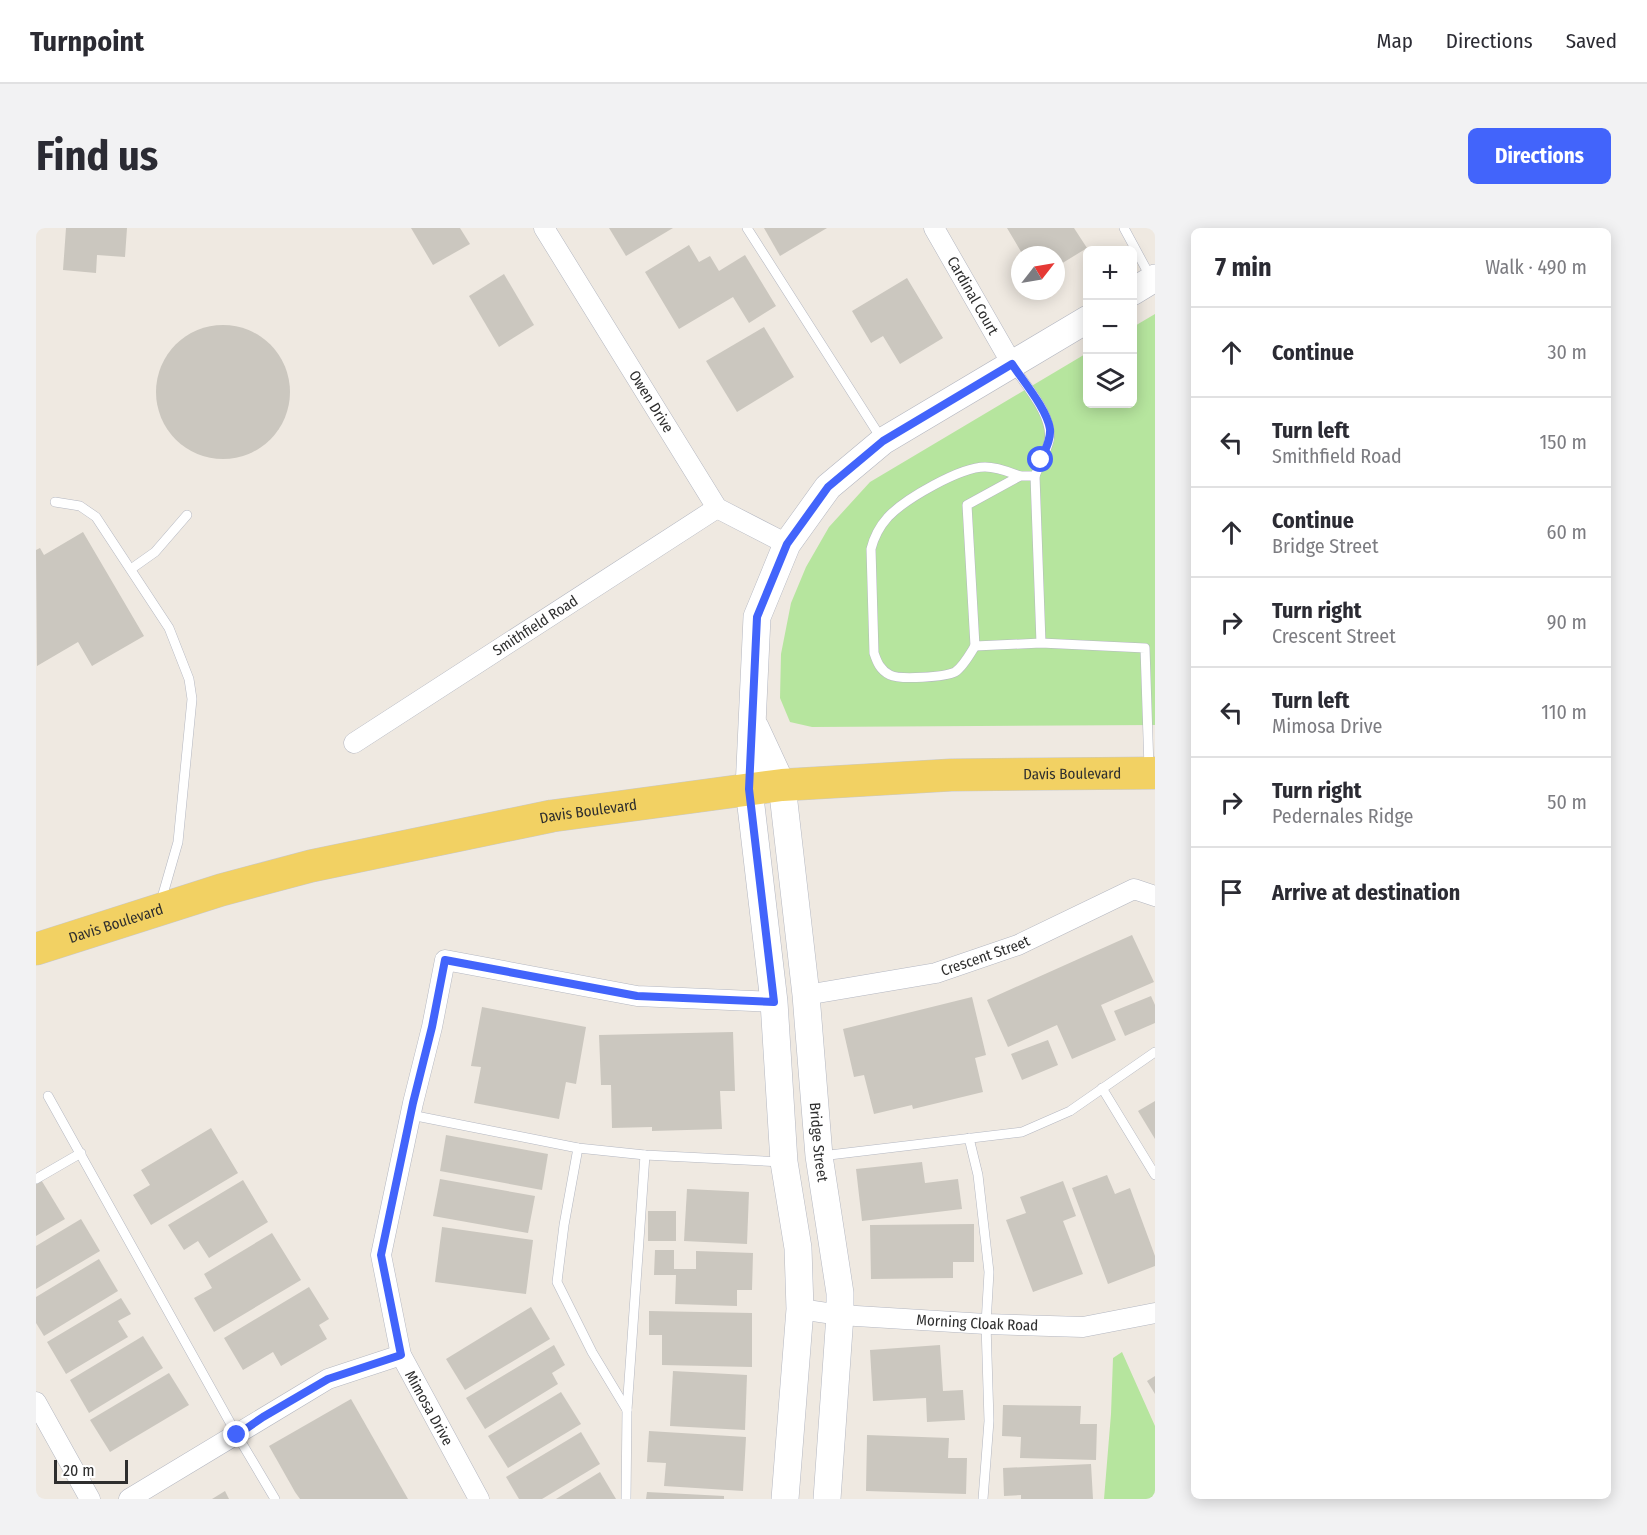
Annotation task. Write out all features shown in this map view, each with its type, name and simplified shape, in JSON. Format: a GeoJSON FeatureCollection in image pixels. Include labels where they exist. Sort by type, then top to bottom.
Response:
{"type":"FeatureCollection","features":[{"type":"Feature","properties":{"kind":"main road","name":"Davis Boulevard"},"geometry":{"type":"LineString","coordinates":[[36,949],[158,909],[311,866],[552,816],[782,785],[951,775],[1152,773]]}},
{"type":"Feature","properties":{"kind":"street","name":"Owen Drive"},"geometry":{"type":"LineString","coordinates":[[544,228],[717,508]]}},
{"type":"Feature","properties":{"kind":"street","name":"Cardinal Court"},"geometry":{"type":"LineString","coordinates":[[934,228],[1012,364]]}},
{"type":"Feature","properties":{"kind":"street"},"geometry":{"type":"LineString","coordinates":[[785,1499],[800,1309],[798,1248],[784,1162],[774,1002],[749,789],[757,617],[787,544],[828,487],[883,441],[1083,322]]}},
{"type":"Feature","properties":{"kind":"street"},"geometry":{"type":"LineString","coordinates":[[717,508],[787,544]]}},
{"type":"Feature","properties":{"kind":"street","name":"Smithfield Road"},"geometry":{"type":"LineString","coordinates":[[354,743],[717,508]]}},
{"type":"Feature","properties":{"kind":"street"},"geometry":{"type":"LineString","coordinates":[[753,724],[782,785]]}},
{"type":"Feature","properties":{"kind":"street","name":"Bridge Street"},"geometry":{"type":"LineString","coordinates":[[782,785],[806,995],[819,1156],[840,1293],[827,1499]]}},
{"type":"Feature","properties":{"kind":"street","name":"Crescent Street"},"geometry":{"type":"LineString","coordinates":[[806,995],[936,973],[1018,945],[1134,889],[1155,896]]}},
{"type":"Feature","properties":{"kind":"street","name":"Mimosa Drive"},"geometry":{"type":"LineString","coordinates":[[479,1499],[401,1355],[381,1255],[445,960],[637,996],[774,1002]]}},
{"type":"Feature","properties":{"kind":"street","name":"Morning Cloak Road"},"geometry":{"type":"LineString","coordinates":[[800,1309],[840,1315],[1083,1327],[1155,1312]]}},
{"type":"Feature","properties":{"kind":"street"},"geometry":{"type":"LineString","coordinates":[[129,1499],[328,1379],[401,1355]]}},
{"type":"Feature","properties":{"kind":"street"},"geometry":{"type":"LineString","coordinates":[[36,1402],[90,1499]]}},
{"type":"Feature","properties":{"kind":"lane"},"geometry":{"type":"LineString","coordinates":[[747,228],[883,441]]}},
{"type":"Feature","properties":{"kind":"lane"},"geometry":{"type":"LineString","coordinates":[[1124,228],[1147,283]]}},
{"type":"Feature","properties":{"kind":"lane"},"geometry":{"type":"LineString","coordinates":[[1012,364],[1046,416],[1050,430],[1049,443],[1035,476],[1041,643]]}},
{"type":"Feature","properties":{"kind":"lane"},"geometry":{"type":"LineString","coordinates":[[1020,476],[967,505],[975,646],[957,671],[947,675],[893,676],[883,670],[874,652],[871,549],[875,534],[889,516],[952,475],[982,467],[1002,469],[1020,476],[1035,476]]}},
{"type":"Feature","properties":{"kind":"lane"},"geometry":{"type":"LineString","coordinates":[[55,502],[80,506],[96,517],[169,628],[186,670],[192,699],[178,842],[158,909]]}},
{"type":"Feature","properties":{"kind":"lane"},"geometry":{"type":"LineString","coordinates":[[131,569],[155,552],[187,515]]}},
{"type":"Feature","properties":{"kind":"lane"},"geometry":{"type":"LineString","coordinates":[[975,646],[1041,643],[1145,648],[1152,773]]}},
{"type":"Feature","properties":{"kind":"lane"},"geometry":{"type":"LineString","coordinates":[[819,1156],[1022,1132],[1070,1111],[1155,1052]]}},
{"type":"Feature","properties":{"kind":"lane"},"geometry":{"type":"LineString","coordinates":[[1102,1088],[1155,1175]]}},
{"type":"Feature","properties":{"kind":"lane"},"geometry":{"type":"LineString","coordinates":[[48,1096],[237,1435],[276,1499]]}},
{"type":"Feature","properties":{"kind":"lane"},"geometry":{"type":"LineString","coordinates":[[411,1115],[578,1149],[784,1162]]}},
{"type":"Feature","properties":{"kind":"lane"},"geometry":{"type":"LineString","coordinates":[[969,1138],[978,1175],[989,1272],[986,1324],[989,1421],[983,1499]]}},
{"type":"Feature","properties":{"kind":"lane"},"geometry":{"type":"LineString","coordinates":[[578,1149],[564,1225],[557,1282],[592,1352],[627,1410]]}},
{"type":"Feature","properties":{"kind":"lane"},"geometry":{"type":"LineString","coordinates":[[36,1179],[81,1153]]}},
{"type":"Feature","properties":{"kind":"lane"},"geometry":{"type":"LineString","coordinates":[[626,1499],[627,1410],[645,1155]]}},
{"type":"Feature","properties":{"kind":"green space"},"geometry":{"type":"Polygon","coordinates":[[[1155,314],[1155,725],[812,727],[790,722],[780,698],[781,654],[791,603],[806,567],[829,527],[870,482],[1083,355],[1083,408],[1137,408],[1137,325],[1155,314]]]}},
{"type":"Feature","properties":{"kind":"green space"},"geometry":{"type":"Polygon","coordinates":[[[1122,1352],[1155,1426],[1155,1499],[1104,1499],[1113,1358],[1122,1352]]]}},
{"type":"Feature","properties":{"kind":"building"},"geometry":{"type":"Polygon","coordinates":[[[66,228],[127,228],[125,257],[97,255],[96,273],[63,270],[66,228]]]}},
{"type":"Feature","properties":{"kind":"building"},"geometry":{"type":"Polygon","coordinates":[[[411,228],[460,228],[470,244],[433,265],[411,228]]]}},
{"type":"Feature","properties":{"kind":"building"},"geometry":{"type":"Polygon","coordinates":[[[609,228],[673,228],[626,256],[609,228]]]}},
{"type":"Feature","properties":{"kind":"building"},"geometry":{"type":"Polygon","coordinates":[[[764,228],[827,228],[780,256],[764,228]]]}},
{"type":"Feature","properties":{"kind":"building"},"geometry":{"type":"Polygon","coordinates":[[[1007,228],[1074,228],[1086,246],[1083,246],[1083,250],[1065,261],[1065,246],[1018,246],[1007,228]]]}},
{"type":"Feature","properties":{"kind":"building"},"geometry":{"type":"Polygon","coordinates":[[[689,245],[699,262],[710,256],[719,271],[745,255],[776,306],[749,323],[733,297],[679,329],[645,272],[689,245]]]}},
{"type":"Feature","properties":{"kind":"building"},"geometry":{"type":"Polygon","coordinates":[[[504,274],[534,325],[499,347],[469,296],[504,274]]]}},
{"type":"Feature","properties":{"kind":"building"},"geometry":{"type":"Polygon","coordinates":[[[907,278],[943,338],[900,364],[883,336],[871,343],[852,311],[907,278]]]}},
{"type":"Feature","properties":{"kind":"building"},"geometry":{"type":"Polygon","coordinates":[[[223,325],[249,330],[271,344],[285,366],[290,392],[285,418],[271,440],[249,454],[223,459],[197,454],[175,440],[161,418],[156,392],[161,366],[175,344],[197,330],[223,325]]]}},
{"type":"Feature","properties":{"kind":"building"},"geometry":{"type":"Polygon","coordinates":[[[764,327],[794,377],[737,412],[706,361],[764,327]]]}},
{"type":"Feature","properties":{"kind":"building"},"geometry":{"type":"Polygon","coordinates":[[[83,532],[144,636],[92,666],[78,642],[37,666],[36,550],[40,548],[44,555],[83,532]]]}},
{"type":"Feature","properties":{"kind":"building"},"geometry":{"type":"Polygon","coordinates":[[[1132,935],[1154,982],[1101,1005],[1116,1040],[1072,1059],[1057,1025],[1008,1047],[987,1000],[1132,935]]]}},
{"type":"Feature","properties":{"kind":"building"},"geometry":{"type":"Polygon","coordinates":[[[1151,996],[1155,1005],[1155,1023],[1125,1036],[1114,1011],[1151,996]]]}},
{"type":"Feature","properties":{"kind":"building"},"geometry":{"type":"Polygon","coordinates":[[[972,997],[986,1055],[975,1058],[983,1092],[913,1109],[912,1105],[874,1114],[864,1075],[854,1077],[843,1029],[972,997]]]}},
{"type":"Feature","properties":{"kind":"building"},"geometry":{"type":"Polygon","coordinates":[[[482,1007],[586,1027],[576,1084],[566,1082],[559,1119],[474,1103],[481,1067],[471,1066],[482,1007]]]}},
{"type":"Feature","properties":{"kind":"building"},"geometry":{"type":"Polygon","coordinates":[[[733,1032],[735,1091],[720,1091],[722,1129],[652,1131],[652,1127],[612,1128],[611,1085],[601,1085],[599,1035],[733,1032]]]}},
{"type":"Feature","properties":{"kind":"building"},"geometry":{"type":"Polygon","coordinates":[[[1048,1040],[1058,1065],[1022,1080],[1011,1054],[1048,1040]]]}},
{"type":"Feature","properties":{"kind":"building"},"geometry":{"type":"Polygon","coordinates":[[[1155,1101],[1155,1139],[1138,1111],[1155,1101]]]}},
{"type":"Feature","properties":{"kind":"building"},"geometry":{"type":"Polygon","coordinates":[[[211,1128],[238,1173],[151,1225],[133,1195],[150,1185],[141,1170],[211,1128]]]}},
{"type":"Feature","properties":{"kind":"building"},"geometry":{"type":"Polygon","coordinates":[[[446,1135],[548,1154],[542,1190],[440,1171],[446,1135]]]}},
{"type":"Feature","properties":{"kind":"building"},"geometry":{"type":"Polygon","coordinates":[[[922,1162],[925,1183],[958,1179],[962,1209],[862,1221],[856,1169],[922,1162]]]}},
{"type":"Feature","properties":{"kind":"building"},"geometry":{"type":"Polygon","coordinates":[[[1107,1175],[1115,1194],[1130,1188],[1155,1256],[1155,1266],[1108,1284],[1072,1188],[1107,1175]]]}},
{"type":"Feature","properties":{"kind":"building"},"geometry":{"type":"Polygon","coordinates":[[[40,1178],[65,1219],[36,1236],[36,1180],[40,1178]]]}},
{"type":"Feature","properties":{"kind":"building"},"geometry":{"type":"Polygon","coordinates":[[[440,1179],[535,1196],[528,1233],[433,1216],[440,1179]]]}},
{"type":"Feature","properties":{"kind":"building"},"geometry":{"type":"Polygon","coordinates":[[[243,1180],[268,1222],[209,1258],[198,1241],[184,1250],[168,1225],[243,1180]]]}},
{"type":"Feature","properties":{"kind":"building"},"geometry":{"type":"Polygon","coordinates":[[[1063,1181],[1076,1216],[1063,1221],[1083,1274],[1033,1292],[1006,1220],[1026,1213],[1020,1197],[1063,1181]]]}},
{"type":"Feature","properties":{"kind":"building"},"geometry":{"type":"Polygon","coordinates":[[[687,1189],[749,1192],[747,1244],[684,1241],[687,1189]]]}},
{"type":"Feature","properties":{"kind":"building"},"geometry":{"type":"Polygon","coordinates":[[[648,1211],[676,1211],[676,1241],[648,1241],[648,1211]]]}},
{"type":"Feature","properties":{"kind":"building"},"geometry":{"type":"Polygon","coordinates":[[[81,1219],[100,1251],[36,1289],[36,1246],[81,1219]]]}},
{"type":"Feature","properties":{"kind":"building"},"geometry":{"type":"Polygon","coordinates":[[[974,1224],[974,1262],[953,1262],[953,1278],[871,1279],[870,1225],[974,1224]]]}},
{"type":"Feature","properties":{"kind":"building"},"geometry":{"type":"Polygon","coordinates":[[[442,1227],[533,1240],[526,1294],[435,1282],[442,1227]]]}},
{"type":"Feature","properties":{"kind":"building"},"geometry":{"type":"Polygon","coordinates":[[[272,1233],[301,1280],[214,1332],[194,1298],[212,1288],[204,1274],[272,1233]]]}},
{"type":"Feature","properties":{"kind":"building"},"geometry":{"type":"Polygon","coordinates":[[[655,1250],[674,1250],[674,1269],[696,1269],[696,1251],[753,1253],[752,1290],[737,1290],[737,1306],[675,1304],[676,1275],[654,1275],[655,1250]]]}},
{"type":"Feature","properties":{"kind":"building"},"geometry":{"type":"Polygon","coordinates":[[[99,1259],[118,1291],[44,1336],[36,1323],[36,1297],[99,1259]]]}},
{"type":"Feature","properties":{"kind":"building"},"geometry":{"type":"Polygon","coordinates":[[[309,1287],[329,1319],[319,1325],[327,1339],[281,1366],[273,1352],[243,1370],[224,1338],[309,1287]]]}},
{"type":"Feature","properties":{"kind":"building"},"geometry":{"type":"Polygon","coordinates":[[[121,1298],[131,1314],[118,1321],[128,1337],[66,1374],[47,1342],[121,1298]]]}},
{"type":"Feature","properties":{"kind":"building"},"geometry":{"type":"Polygon","coordinates":[[[531,1307],[550,1339],[465,1390],[446,1359],[531,1307]]]}},
{"type":"Feature","properties":{"kind":"building"},"geometry":{"type":"Polygon","coordinates":[[[649,1311],[752,1313],[752,1367],[662,1365],[662,1335],[649,1335],[649,1311]]]}},
{"type":"Feature","properties":{"kind":"building"},"geometry":{"type":"Polygon","coordinates":[[[143,1336],[163,1368],[89,1413],[70,1380],[143,1336]]]}},
{"type":"Feature","properties":{"kind":"building"},"geometry":{"type":"Polygon","coordinates":[[[554,1345],[565,1365],[552,1373],[558,1384],[485,1429],[466,1398],[554,1345]]]}},
{"type":"Feature","properties":{"kind":"building"},"geometry":{"type":"Polygon","coordinates":[[[940,1345],[943,1391],[963,1390],[965,1420],[927,1422],[926,1398],[873,1401],[870,1350],[940,1345]]]}},
{"type":"Feature","properties":{"kind":"building"},"geometry":{"type":"Polygon","coordinates":[[[673,1371],[747,1375],[745,1430],[670,1426],[673,1371]]]}},
{"type":"Feature","properties":{"kind":"building"},"geometry":{"type":"Polygon","coordinates":[[[169,1373],[189,1405],[110,1452],[90,1420],[169,1373]]]}},
{"type":"Feature","properties":{"kind":"building"},"geometry":{"type":"Polygon","coordinates":[[[1155,1376],[1155,1394],[1147,1381],[1155,1376]]]}},
{"type":"Feature","properties":{"kind":"building"},"geometry":{"type":"Polygon","coordinates":[[[561,1392],[581,1424],[508,1468],[488,1436],[561,1392]]]}},
{"type":"Feature","properties":{"kind":"building"},"geometry":{"type":"Polygon","coordinates":[[[351,1399],[408,1499],[300,1499],[295,1492],[269,1446],[351,1399]]]}},
{"type":"Feature","properties":{"kind":"building"},"geometry":{"type":"Polygon","coordinates":[[[1003,1405],[1081,1406],[1080,1424],[1097,1424],[1096,1460],[1020,1458],[1021,1437],[1002,1436],[1003,1405]]]}},
{"type":"Feature","properties":{"kind":"building"},"geometry":{"type":"Polygon","coordinates":[[[649,1431],[746,1437],[743,1491],[664,1486],[666,1463],[647,1462],[649,1431]]]}},
{"type":"Feature","properties":{"kind":"building"},"geometry":{"type":"Polygon","coordinates":[[[581,1432],[600,1464],[542,1499],[519,1499],[506,1477],[581,1432]]]}},
{"type":"Feature","properties":{"kind":"building"},"geometry":{"type":"Polygon","coordinates":[[[867,1435],[949,1438],[948,1458],[967,1458],[966,1494],[866,1491],[867,1435]]]}},
{"type":"Feature","properties":{"kind":"building"},"geometry":{"type":"Polygon","coordinates":[[[1091,1464],[1093,1499],[1021,1499],[1021,1495],[1004,1496],[1003,1468],[1091,1464]]]}},
{"type":"Feature","properties":{"kind":"building"},"geometry":{"type":"Polygon","coordinates":[[[600,1472],[616,1499],[556,1499],[600,1472]]]}},
{"type":"Feature","properties":{"kind":"building"},"geometry":{"type":"Polygon","coordinates":[[[225,1491],[229,1499],[212,1499],[225,1491]]]}},
{"type":"Feature","properties":{"kind":"building"},"geometry":{"type":"Polygon","coordinates":[[[647,1492],[724,1496],[724,1499],[646,1499],[647,1492]]]}},
{"type":"Feature","properties":{"kind":"route"},"geometry":{"type":"LineString","coordinates":[[237,1435],[328,1379],[401,1355],[381,1255],[445,960],[637,996],[774,1002],[749,789],[757,617],[787,544],[828,487],[883,441],[1012,364],[1046,416],[1050,430],[1049,443],[1041,460]]}}]}
